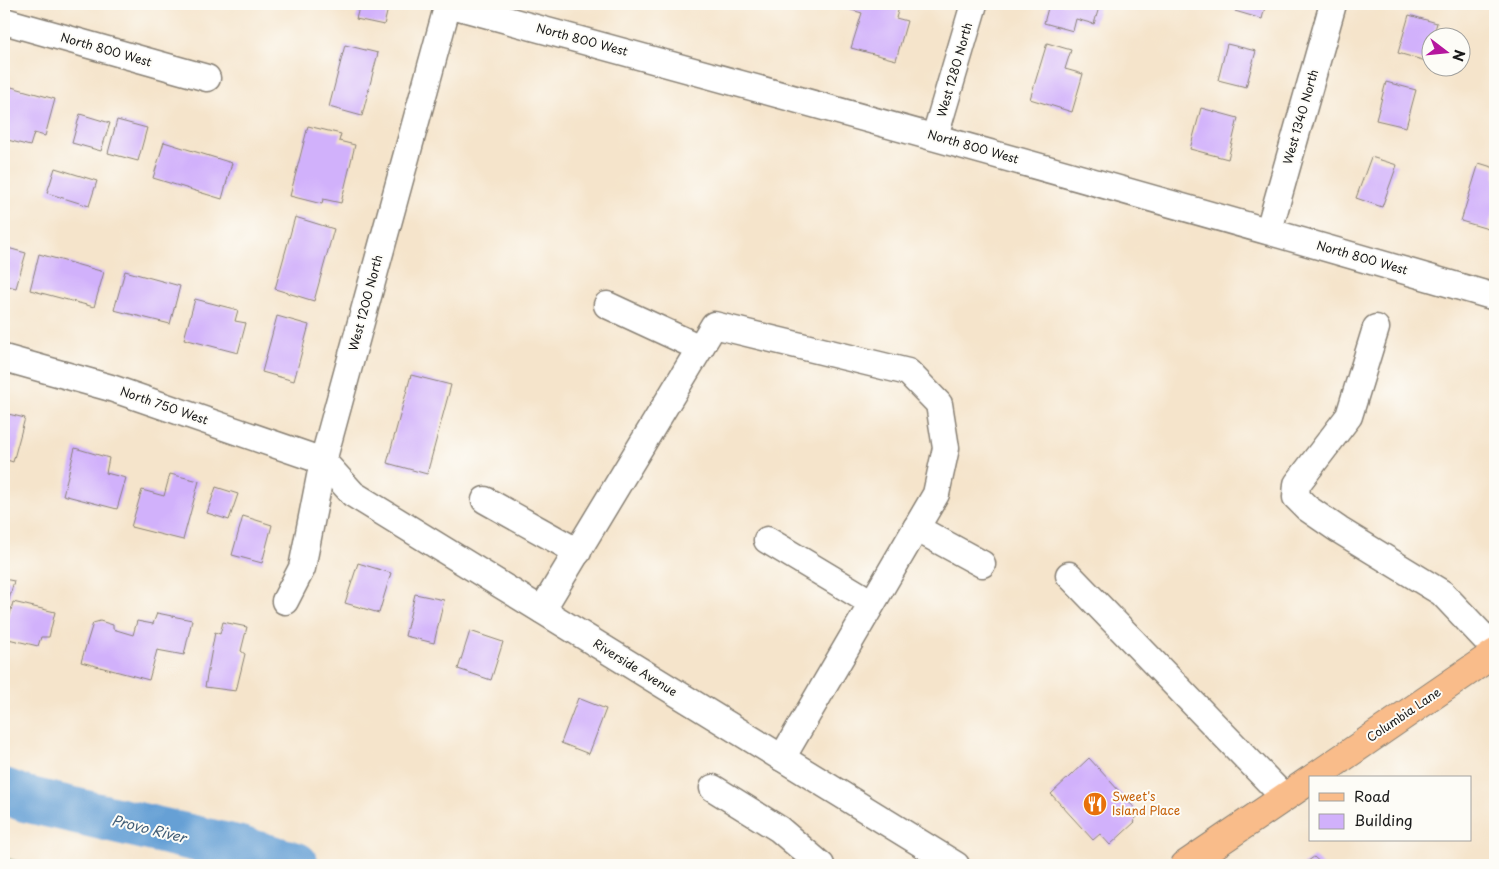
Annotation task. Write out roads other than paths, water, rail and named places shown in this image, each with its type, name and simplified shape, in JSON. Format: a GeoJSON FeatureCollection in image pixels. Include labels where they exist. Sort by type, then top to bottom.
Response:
{"type":"FeatureCollection","features":[{"type":"Feature","properties":{"kind":"main road","name":"Columbia Lane"},"geometry":{"type":"LineString","coordinates":[[1316,776],[1495,651]]}},
{"type":"Feature","properties":{"kind":"main road","name":"Columbia Lane"},"geometry":{"type":"LineString","coordinates":[[1185,865],[1309,781]]}},
{"type":"Feature","properties":{"kind":"street","name":"North 800 West"},"geometry":{"type":"LineString","coordinates":[[448,4],[936,136],[1268,230],[1495,297]]}},
{"type":"Feature","properties":{"kind":"street","name":"West 1200 North"},"geometry":{"type":"LineString","coordinates":[[286,600],[302,568],[323,461],[448,4]]}},
{"type":"Feature","properties":{"kind":"street","name":"West 1280 North"},"geometry":{"type":"LineString","coordinates":[[936,136],[974,4]]}},
{"type":"Feature","properties":{"kind":"street","name":"West 1340 North"},"geometry":{"type":"LineString","coordinates":[[1268,230],[1333,4]]}},
{"type":"Feature","properties":{"kind":"street","name":"North 800 West"},"geometry":{"type":"LineString","coordinates":[[4,21],[207,78]]}},
{"type":"Feature","properties":{"kind":"street"},"geometry":{"type":"LineString","coordinates":[[607,305],[700,348]]}},
{"type":"Feature","properties":{"kind":"street"},"geometry":{"type":"LineString","coordinates":[[542,610],[714,325],[908,372],[939,404],[946,448],[936,494],[782,758]]}},
{"type":"Feature","properties":{"kind":"street"},"geometry":{"type":"LineString","coordinates":[[1376,328],[1349,416],[1296,484],[1296,497],[1307,508],[1339,530],[1442,593],[1495,651]]}},
{"type":"Feature","properties":{"kind":"street","name":"North 750 West"},"geometry":{"type":"LineString","coordinates":[[4,358],[111,388],[323,461]]}},
{"type":"Feature","properties":{"kind":"street","name":"Riverside Avenue"},"geometry":{"type":"LineString","coordinates":[[323,461],[353,494],[956,865]]}},
{"type":"Feature","properties":{"kind":"street"},"geometry":{"type":"LineString","coordinates":[[485,500],[578,552]]}},
{"type":"Feature","properties":{"kind":"street"},"geometry":{"type":"LineString","coordinates":[[916,528],[982,564]]}},
{"type":"Feature","properties":{"kind":"street"},"geometry":{"type":"LineString","coordinates":[[766,540],[872,603]]}},
{"type":"Feature","properties":{"kind":"street"},"geometry":{"type":"LineString","coordinates":[[1069,575],[1284,797]]}},
{"type":"Feature","properties":{"kind":"street"},"geometry":{"type":"LineString","coordinates":[[713,788],[779,829],[821,865]]}},
{"type":"Feature","properties":{"kind":"waterway","name":"Provo River"},"geometry":{"type":"LineString","coordinates":[[4,791],[25,799],[236,848],[296,865]]}},
{"type":"Feature","properties":{"kind":"place","name":"Sweet's Island Place"},"geometry":{"type":"Point","coordinates":[1095,804]}}]}
